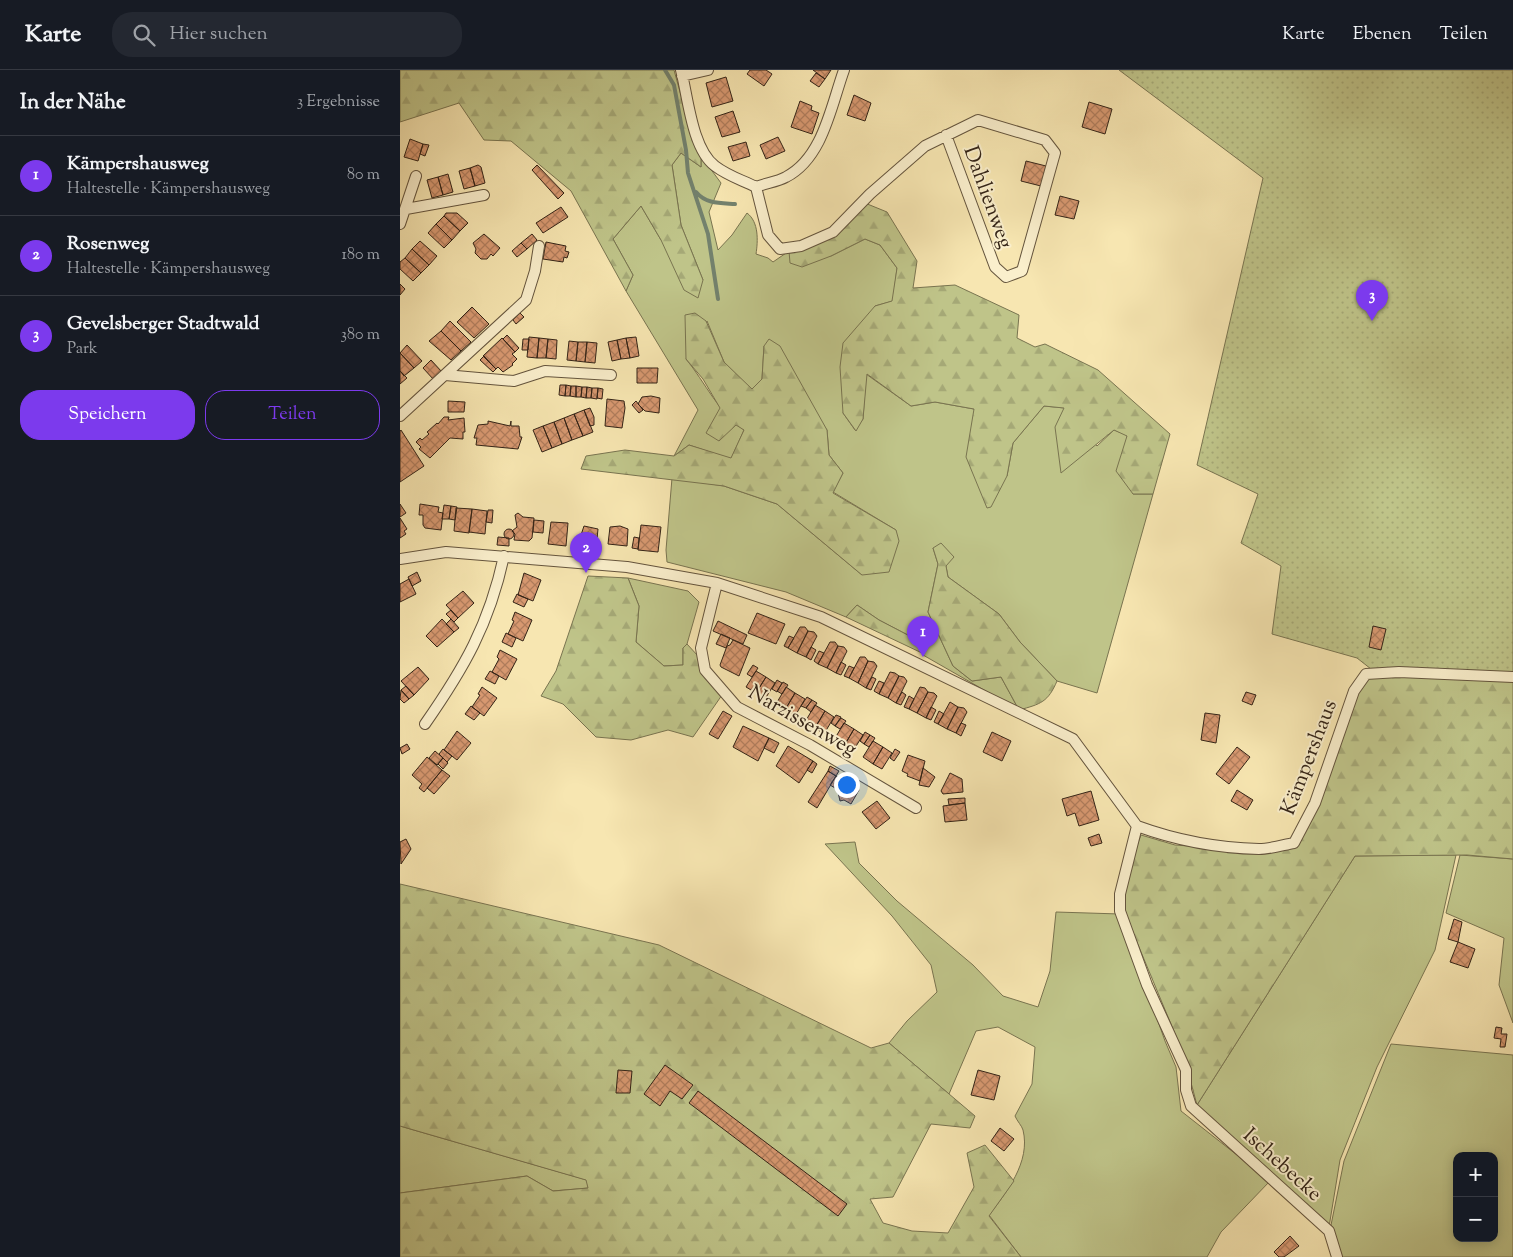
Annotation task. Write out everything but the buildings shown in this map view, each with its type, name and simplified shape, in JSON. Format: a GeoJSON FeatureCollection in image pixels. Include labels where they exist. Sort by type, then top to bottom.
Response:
{"type":"FeatureCollection","features":[{"type":"Feature","properties":{"kind":"street"},"geometry":{"type":"LineString","coordinates":[[708,70],[681,73],[699,142],[713,165],[727,174],[756,187],[786,177],[805,163],[816,146],[844,70]]}},
{"type":"Feature","properties":{"kind":"street","name":"Dahlienweg"},"geometry":{"type":"LineString","coordinates":[[756,187],[768,235],[780,249],[800,246],[833,232],[870,194],[925,146],[946,135],[978,120],[1045,140],[1055,153],[1022,271],[1006,277],[995,267],[946,135]]}},
{"type":"Feature","properties":{"kind":"street"},"geometry":{"type":"LineString","coordinates":[[400,224],[416,176]]}},
{"type":"Feature","properties":{"kind":"street"},"geometry":{"type":"LineString","coordinates":[[406,209],[484,195]]}},
{"type":"Feature","properties":{"kind":"street"},"geometry":{"type":"LineString","coordinates":[[400,416],[526,300],[535,271],[539,246]]}},
{"type":"Feature","properties":{"kind":"street"},"geometry":{"type":"LineString","coordinates":[[445,375],[514,381],[545,371],[611,375]]}},
{"type":"Feature","properties":{"kind":"street"},"geometry":{"type":"LineString","coordinates":[[400,559],[446,552],[627,567],[717,583],[821,617],[1073,739],[1137,826]]}},
{"type":"Feature","properties":{"kind":"street"},"geometry":{"type":"LineString","coordinates":[[424,724],[457,678],[480,632],[495,595],[504,556]]}},
{"type":"Feature","properties":{"kind":"street","name":"Narzissenweg"},"geometry":{"type":"LineString","coordinates":[[717,583],[701,648],[705,670],[737,707],[810,745],[916,808]]}},
{"type":"Feature","properties":{"kind":"street","name":"Kämpershaus"},"geometry":{"type":"LineString","coordinates":[[1137,826],[1175,840],[1200,844],[1261,849],[1294,843],[1315,803],[1354,690],[1366,674],[1399,672],[1513,677]]}},
{"type":"Feature","properties":{"kind":"street","name":"Ischebecke"},"geometry":{"type":"LineString","coordinates":[[1137,826],[1120,894],[1120,911],[1132,938],[1147,985],[1186,1070],[1186,1090],[1191,1106],[1329,1231],[1337,1257]]}},
{"type":"Feature","properties":{"kind":"green space"},"geometry":{"type":"Polygon","coordinates":[[[400,70],[674,70],[693,139],[701,156],[701,167],[681,153],[672,165],[681,225],[703,280],[698,298],[684,290],[661,240],[641,206],[613,239],[633,275],[626,291],[571,191],[511,141],[484,140],[459,103],[400,122],[400,70]]]}},
{"type":"Feature","properties":{"kind":"green space"},"geometry":{"type":"Polygon","coordinates":[[[1119,70],[1513,70],[1513,673],[1371,669],[1357,658],[1272,634],[1281,566],[1241,543],[1258,494],[1197,465],[1263,178],[1119,70]]]}},
{"type":"Feature","properties":{"kind":"green space"},"geometry":{"type":"Polygon","coordinates":[[[681,153],[701,167],[701,156],[721,183],[709,212],[718,250],[732,235],[747,213],[756,226],[756,254],[773,262],[789,251],[831,256],[865,239],[880,245],[897,268],[893,301],[875,306],[843,413],[855,430],[863,419],[866,374],[911,406],[935,402],[974,409],[1007,476],[1013,443],[1044,406],[1065,408],[1097,446],[1114,430],[1127,435],[1133,494],[1153,494],[1097,693],[1057,681],[1020,642],[999,614],[948,577],[946,566],[933,548],[938,564],[928,612],[953,666],[972,681],[1001,677],[1019,710],[923,655],[925,644],[879,620],[857,605],[846,617],[786,592],[667,562],[666,550],[672,478],[724,486],[777,504],[862,575],[896,530],[833,492],[843,473],[829,455],[827,430],[764,346],[762,379],[752,390],[724,362],[707,321],[686,359],[720,407],[744,430],[731,459],[689,445],[674,456],[698,410],[626,291],[633,275],[613,239],[641,206],[661,240],[703,280],[681,225],[672,165],[681,153]]]}},
{"type":"Feature","properties":{"kind":"green space"},"geometry":{"type":"Polygon","coordinates":[[[860,201],[887,212],[917,261],[913,288],[955,285],[1019,315],[1017,338],[1035,347],[1045,344],[1098,370],[1170,434],[1153,494],[1133,494],[1116,471],[1127,436],[1114,430],[1061,473],[1055,427],[1064,408],[1044,406],[1013,443],[1007,476],[991,507],[987,508],[966,457],[974,409],[935,402],[911,406],[867,374],[863,419],[856,431],[843,413],[840,367],[843,343],[875,306],[892,301],[897,268],[880,245],[865,239],[831,256],[802,267],[790,263],[789,251],[823,236],[860,201]]]}},
{"type":"Feature","properties":{"kind":"green space"},"geometry":{"type":"Polygon","coordinates":[[[695,313],[706,321],[724,362],[752,389],[762,379],[764,346],[769,339],[780,346],[827,430],[829,455],[843,473],[833,493],[896,530],[899,541],[889,572],[862,575],[777,504],[724,486],[581,469],[586,456],[625,450],[674,456],[689,445],[731,458],[744,430],[736,425],[719,441],[706,433],[720,408],[703,379],[686,359],[685,315],[695,313]]]}},
{"type":"Feature","properties":{"kind":"green space"},"geometry":{"type":"Polygon","coordinates":[[[941,543],[954,557],[946,566],[948,577],[999,614],[1020,642],[1057,681],[1050,694],[1043,701],[1019,710],[1001,677],[972,681],[953,666],[928,612],[938,564],[933,548],[941,543]]]}},
{"type":"Feature","properties":{"kind":"green space"},"geometry":{"type":"Polygon","coordinates":[[[588,576],[628,578],[639,606],[636,642],[664,666],[683,665],[683,648],[687,644],[698,656],[702,675],[722,695],[693,737],[668,730],[631,740],[596,737],[563,704],[541,696],[556,671],[588,576]]]}},
{"type":"Feature","properties":{"kind":"green space"},"geometry":{"type":"Polygon","coordinates":[[[628,578],[688,591],[699,602],[687,644],[683,648],[683,665],[664,666],[636,642],[639,606],[628,578]]]}},
{"type":"Feature","properties":{"kind":"green space"},"geometry":{"type":"Polygon","coordinates":[[[857,605],[879,620],[925,644],[922,653],[846,617],[857,605]]]}},
{"type":"Feature","properties":{"kind":"green space"},"geometry":{"type":"Polygon","coordinates":[[[1381,675],[1513,680],[1513,859],[1467,855],[1355,856],[1197,1105],[1183,1053],[1124,911],[1128,873],[1141,835],[1175,845],[1216,848],[1297,846],[1356,692],[1367,677],[1381,675]]]}},
{"type":"Feature","properties":{"kind":"green space"},"geometry":{"type":"Polygon","coordinates":[[[855,842],[859,863],[897,901],[973,965],[1003,996],[1038,1007],[1050,971],[1056,912],[1120,914],[1176,1067],[1181,1111],[1270,1181],[1221,1232],[1207,1257],[1021,1257],[989,1215],[1003,1197],[1020,1165],[1025,1142],[1023,1130],[1015,1116],[1032,1084],[1035,1047],[998,1027],[976,1031],[949,1094],[889,1043],[907,1021],[937,992],[931,965],[892,916],[825,844],[855,842]]]}},
{"type":"Feature","properties":{"kind":"green space"},"geometry":{"type":"Polygon","coordinates":[[[1456,855],[1435,950],[1377,1067],[1340,1160],[1329,1227],[1200,1111],[1197,1105],[1355,856],[1456,855]]]}},
{"type":"Feature","properties":{"kind":"green space"},"geometry":{"type":"Polygon","coordinates":[[[1460,855],[1513,859],[1513,1023],[1499,985],[1504,938],[1446,913],[1460,855]]]}},
{"type":"Feature","properties":{"kind":"green space"},"geometry":{"type":"Polygon","coordinates":[[[400,884],[659,945],[871,1048],[889,1043],[975,1116],[970,1128],[931,1124],[893,1197],[870,1199],[883,1223],[912,1231],[948,1233],[974,1187],[967,1153],[985,1145],[1014,1181],[989,1216],[1021,1257],[400,1257],[400,1193],[527,1176],[553,1191],[588,1188],[586,1180],[400,1126],[400,884]]]}},
{"type":"Feature","properties":{"kind":"green space"},"geometry":{"type":"Polygon","coordinates":[[[1391,1044],[1513,1055],[1513,1257],[1339,1257],[1330,1230],[1344,1161],[1391,1044]]]}},
{"type":"Feature","properties":{"kind":"green space"},"geometry":{"type":"Polygon","coordinates":[[[400,1126],[587,1180],[589,1188],[553,1191],[527,1176],[400,1193],[400,1126]]]}},
{"type":"Feature","properties":{"kind":"waterway"},"geometry":{"type":"LineString","coordinates":[[665,70],[674,85],[686,150],[688,173],[708,234],[718,299]]}},
{"type":"Feature","properties":{"kind":"waterway"},"geometry":{"type":"LineString","coordinates":[[696,192],[709,201],[735,204]]}},
{"type":"Feature","properties":{"kind":"place","name":"Gevelsberger Stadtwald"},"geometry":{"type":"Point","coordinates":[1372,321]}},
{"type":"Feature","properties":{"kind":"place","name":"Rosenweg"},"geometry":{"type":"Point","coordinates":[586,573]}},
{"type":"Feature","properties":{"kind":"place","name":"Kämpershausweg"},"geometry":{"type":"Point","coordinates":[923,657]}}]}
